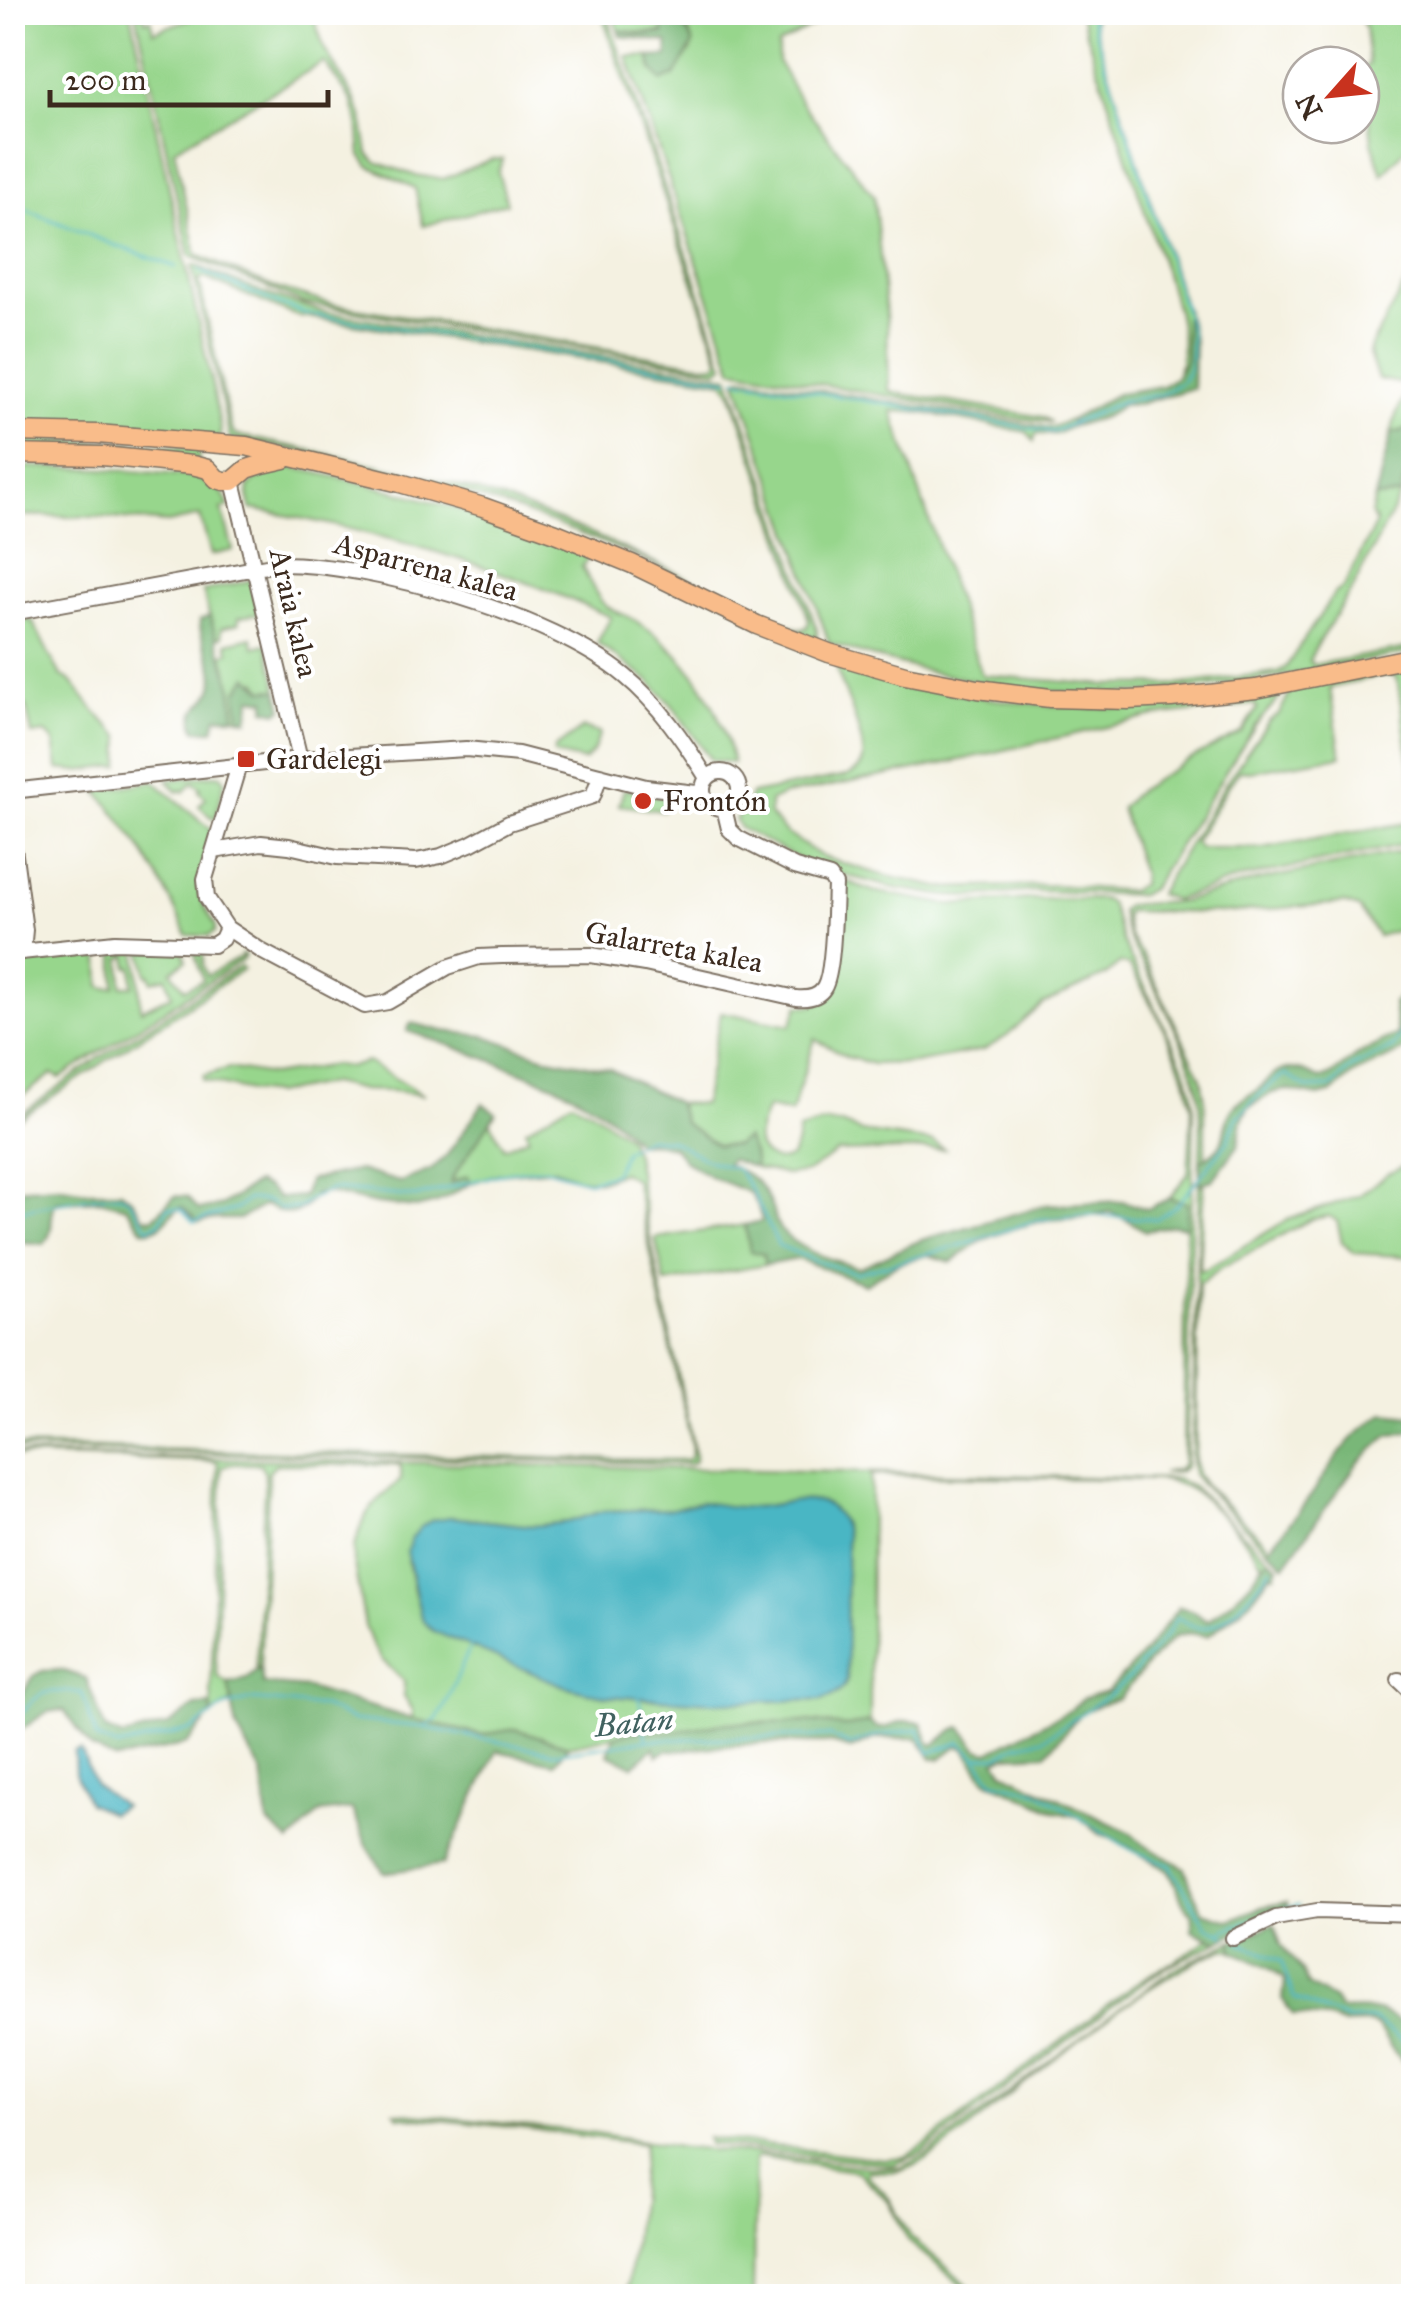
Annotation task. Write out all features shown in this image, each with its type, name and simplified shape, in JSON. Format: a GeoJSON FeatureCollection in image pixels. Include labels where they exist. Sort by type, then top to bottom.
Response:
{"type":"FeatureCollection","features":[{"type":"Feature","properties":{"kind":"main road"},"geometry":{"type":"LineString","coordinates":[[12,432],[96,434],[246,446],[400,483],[483,507],[593,548],[828,653],[905,675],[978,689],[1064,698],[1171,698],[1256,689],[1414,657]]}},
{"type":"Feature","properties":{"kind":"main road"},"geometry":{"type":"LineString","coordinates":[[212,444],[206,454],[208,468],[217,479],[292,458]]}},
{"type":"Feature","properties":{"kind":"main road"},"geometry":{"type":"LineString","coordinates":[[240,475],[249,454],[246,446]]}},
{"type":"Feature","properties":{"kind":"main road"},"geometry":{"type":"LineString","coordinates":[[12,454],[102,456],[208,468]]}},
{"type":"Feature","properties":{"kind":"street","name":"Araia kalea"},"geometry":{"type":"LineString","coordinates":[[240,475],[255,567],[300,759]]}},
{"type":"Feature","properties":{"kind":"street","name":"Asparrena kalea"},"geometry":{"type":"LineString","coordinates":[[12,612],[255,567],[320,565],[370,574],[509,615],[559,636],[616,670],[666,717],[704,784]]}},
{"type":"Feature","properties":{"kind":"street"},"geometry":{"type":"LineString","coordinates":[[12,791],[300,759],[466,749],[551,760],[646,787],[696,793],[704,784],[716,772],[722,771],[738,784],[737,800],[724,808],[710,804],[704,784]]}},
{"type":"Feature","properties":{"kind":"street"},"geometry":{"type":"LineString","coordinates":[[12,833],[25,930],[18,952],[115,942],[213,945],[222,939],[226,928],[211,906],[205,879],[239,765]]}},
{"type":"Feature","properties":{"kind":"street"},"geometry":{"type":"LineString","coordinates":[[214,852],[262,843],[337,858],[428,858],[470,844],[509,823],[593,796],[600,775]]}},
{"type":"Feature","properties":{"kind":"street","name":"Galarreta kalea"},"geometry":{"type":"LineString","coordinates":[[226,928],[262,952],[365,1006],[388,1002],[448,967],[479,957],[502,956],[591,955],[806,999],[820,993],[827,980],[833,880],[794,867],[738,838],[729,829],[724,808]]}},
{"type":"Feature","properties":{"kind":"street"},"geometry":{"type":"LineString","coordinates":[[1399,1680],[1414,1694]]}},
{"type":"Feature","properties":{"kind":"street"},"geometry":{"type":"LineString","coordinates":[[1233,1938],[1276,1918],[1316,1910],[1414,1914]]}},
{"type":"Feature","properties":{"kind":"green space"},"geometry":{"type":"Polygon","coordinates":[[[12,13],[131,13],[213,389],[219,438],[13,424],[12,13]]]}},
{"type":"Feature","properties":{"kind":"green space"},"geometry":{"type":"Polygon","coordinates":[[[136,13],[143,13],[145,21],[151,19],[153,32],[206,13],[312,13],[325,50],[356,101],[368,153],[376,162],[414,175],[443,179],[492,159],[503,159],[498,172],[507,203],[423,226],[415,188],[369,166],[361,155],[352,101],[324,62],[174,149],[197,255],[273,287],[331,304],[717,364],[719,358],[602,14],[607,14],[724,365],[718,370],[304,303],[190,256],[136,13]]]}},
{"type":"Feature","properties":{"kind":"green space"},"geometry":{"type":"Polygon","coordinates":[[[612,13],[837,13],[778,45],[778,62],[801,102],[874,196],[887,324],[889,390],[1043,417],[1051,422],[733,369],[627,56],[650,57],[652,70],[690,52],[693,44],[688,30],[618,30],[612,13]]]}},
{"type":"Feature","properties":{"kind":"green space"},"geometry":{"type":"Polygon","coordinates":[[[1095,13],[1093,23],[1188,317],[1186,359],[1176,377],[1182,344],[1177,310],[1080,15],[1095,13]]]}},
{"type":"Feature","properties":{"kind":"green space"},"geometry":{"type":"Polygon","coordinates":[[[1359,13],[1413,13],[1413,141],[1382,175],[1373,145],[1381,145],[1381,45],[1367,45],[1359,13]]]}},
{"type":"Feature","properties":{"kind":"green space"},"geometry":{"type":"Polygon","coordinates":[[[661,19],[682,26],[693,44],[675,76],[662,81],[652,69],[650,57],[668,56],[667,42],[620,36],[618,30],[664,34],[661,19]]]}},
{"type":"Feature","properties":{"kind":"green space"},"geometry":{"type":"Polygon","coordinates":[[[192,267],[324,312],[729,376],[817,638],[746,610],[630,554],[483,499],[333,458],[230,439],[192,267]],[[205,278],[199,280],[228,416],[236,435],[390,468],[482,493],[603,539],[800,630],[807,627],[809,620],[731,391],[724,381],[294,315],[205,278]]]}},
{"type":"Feature","properties":{"kind":"green space"},"geometry":{"type":"Polygon","coordinates":[[[1413,270],[1413,427],[1391,434],[1407,391],[1404,384],[1378,379],[1369,354],[1413,270]]]}},
{"type":"Feature","properties":{"kind":"green space"},"geometry":{"type":"Polygon","coordinates":[[[1188,317],[1194,343],[1193,388],[1121,405],[1105,416],[1072,426],[1070,420],[1119,393],[1162,386],[1176,377],[1186,359],[1188,317]]]}},
{"type":"Feature","properties":{"kind":"green space"},"geometry":{"type":"Polygon","coordinates":[[[741,377],[1050,428],[1070,420],[1072,426],[1056,434],[1036,434],[1034,441],[1027,432],[919,412],[892,411],[982,675],[1107,685],[1184,684],[1277,672],[1286,667],[1334,594],[1344,587],[1376,523],[1371,514],[1375,498],[1401,495],[1309,661],[1313,665],[1413,647],[1413,652],[1216,685],[1109,693],[987,683],[907,666],[829,643],[737,381],[741,377]]]}},
{"type":"Feature","properties":{"kind":"green space"},"geometry":{"type":"Polygon","coordinates":[[[1413,427],[1401,495],[1375,498],[1391,434],[1413,427]]]}},
{"type":"Feature","properties":{"kind":"green space"},"geometry":{"type":"Polygon","coordinates":[[[13,437],[200,449],[198,461],[13,449],[13,437]]]}},
{"type":"Feature","properties":{"kind":"green space"},"geometry":{"type":"Polygon","coordinates":[[[13,466],[195,476],[223,493],[229,507],[222,509],[233,550],[211,555],[200,516],[168,523],[13,515],[13,466]]]}},
{"type":"Feature","properties":{"kind":"green space"},"geometry":{"type":"Polygon","coordinates":[[[284,466],[439,503],[590,555],[582,567],[602,602],[660,638],[697,679],[716,710],[733,763],[711,760],[672,705],[648,680],[597,643],[611,617],[524,581],[434,551],[343,527],[251,509],[249,486],[265,471],[284,466]]]}},
{"type":"Feature","properties":{"kind":"green space"},"geometry":{"type":"Polygon","coordinates":[[[251,580],[259,613],[238,618],[239,623],[221,628],[222,637],[215,638],[203,591],[251,580]]]}},
{"type":"Feature","properties":{"kind":"green space"},"geometry":{"type":"Polygon","coordinates":[[[210,616],[232,689],[235,717],[217,717],[214,730],[196,730],[194,715],[213,686],[213,669],[200,628],[200,620],[210,616]]]}},
{"type":"Feature","properties":{"kind":"green space"},"geometry":{"type":"Polygon","coordinates":[[[32,620],[61,675],[71,681],[121,737],[120,766],[58,769],[54,741],[46,733],[32,735],[26,707],[13,687],[13,623],[32,620]]]}},
{"type":"Feature","properties":{"kind":"green space"},"geometry":{"type":"Polygon","coordinates":[[[252,637],[254,647],[267,644],[278,689],[264,690],[257,681],[238,692],[240,718],[235,717],[223,654],[229,652],[227,643],[252,637]]]}},
{"type":"Feature","properties":{"kind":"green space"},"geometry":{"type":"Polygon","coordinates":[[[1413,664],[1413,787],[1395,676],[1382,675],[1330,688],[1341,756],[1240,770],[1194,842],[1199,848],[1262,848],[1413,822],[1413,843],[1241,878],[1175,900],[1158,894],[1226,783],[1269,721],[1279,714],[1292,688],[1413,664]]]}},
{"type":"Feature","properties":{"kind":"green space"},"geometry":{"type":"Polygon","coordinates":[[[837,665],[947,691],[1056,706],[1166,706],[1279,693],[1280,697],[1255,726],[1152,888],[1140,895],[1035,891],[945,896],[890,887],[814,867],[740,828],[735,819],[745,809],[751,794],[847,776],[860,768],[861,742],[837,665]],[[1255,704],[1155,716],[784,795],[770,802],[770,815],[786,833],[823,857],[886,876],[943,888],[1056,885],[1130,891],[1141,885],[1142,874],[1121,808],[1136,792],[1242,732],[1257,709],[1255,704]]]}},
{"type":"Feature","properties":{"kind":"green space"},"geometry":{"type":"Polygon","coordinates":[[[248,676],[264,690],[278,689],[283,709],[265,709],[266,700],[252,698],[248,720],[240,718],[237,692],[248,676]]]}},
{"type":"Feature","properties":{"kind":"green space"},"geometry":{"type":"Polygon","coordinates":[[[583,728],[600,733],[593,752],[584,761],[554,754],[555,748],[583,728]]]}},
{"type":"Feature","properties":{"kind":"green space"},"geometry":{"type":"Polygon","coordinates":[[[220,774],[225,780],[215,820],[199,806],[206,798],[199,791],[201,788],[193,782],[184,792],[178,792],[167,780],[220,774]]]}},
{"type":"Feature","properties":{"kind":"green space"},"geometry":{"type":"Polygon","coordinates":[[[154,781],[212,830],[198,887],[216,926],[209,936],[187,935],[148,859],[97,791],[154,781]]]}},
{"type":"Feature","properties":{"kind":"green space","name":"Frontón"},"geometry":{"type":"Polygon","coordinates":[[[624,789],[665,797],[663,811],[619,805],[624,789]]]}},
{"type":"Feature","properties":{"kind":"green space"},"geometry":{"type":"Polygon","coordinates":[[[1413,849],[1413,926],[1378,936],[1359,908],[1343,903],[1222,913],[1127,911],[1128,934],[1143,956],[1201,1078],[1205,1159],[1200,1161],[1200,1108],[1195,1078],[1171,1020],[1129,938],[1121,910],[1136,904],[1181,902],[1254,881],[1413,849]]]}},
{"type":"Feature","properties":{"kind":"green space"},"geometry":{"type":"Polygon","coordinates":[[[842,883],[873,891],[951,905],[1030,899],[1102,899],[1110,903],[1123,942],[1185,1069],[1192,1090],[1194,1109],[1186,1466],[1180,1470],[1162,1473],[1179,1469],[1183,1463],[1188,1203],[1169,1198],[1188,1174],[1192,1108],[1187,1082],[1160,1020],[1129,965],[1120,963],[1106,975],[1043,1004],[1007,1036],[984,1050],[914,1063],[873,1064],[847,1057],[815,1039],[791,1113],[767,1108],[758,1140],[767,1156],[784,1160],[791,1157],[799,1130],[825,1122],[862,1132],[933,1142],[944,1149],[838,1152],[807,1172],[788,1175],[755,1168],[753,1153],[736,1145],[718,1146],[684,1123],[677,1103],[703,1104],[721,1012],[791,1025],[799,1005],[815,1004],[831,992],[842,883]]]}},
{"type":"Feature","properties":{"kind":"green space"},"geometry":{"type":"Polygon","coordinates":[[[94,950],[95,957],[100,957],[101,986],[105,988],[115,987],[115,950],[125,950],[125,957],[121,958],[122,986],[133,986],[127,950],[137,950],[141,1010],[172,995],[166,977],[152,981],[147,975],[142,950],[183,951],[186,961],[171,971],[185,989],[203,980],[194,951],[203,951],[207,976],[245,955],[60,1078],[52,1074],[13,1103],[13,960],[94,950]]]}},
{"type":"Feature","properties":{"kind":"green space"},"geometry":{"type":"Polygon","coordinates":[[[240,966],[243,969],[13,1123],[98,1059],[240,966]]]}},
{"type":"Feature","properties":{"kind":"green space"},"geometry":{"type":"Polygon","coordinates":[[[1413,983],[1413,1003],[1407,1008],[1413,1041],[1403,1051],[1355,1073],[1331,1093],[1318,1096],[1286,1090],[1272,1093],[1248,1108],[1238,1146],[1213,1180],[1199,1184],[1200,1161],[1221,1143],[1237,1103],[1281,1071],[1298,1070],[1320,1079],[1397,1034],[1393,1003],[1413,983]]]}},
{"type":"Feature","properties":{"kind":"green space"},"geometry":{"type":"Polygon","coordinates":[[[411,1023],[486,1036],[548,1058],[610,1069],[677,1103],[684,1123],[718,1146],[736,1145],[746,1138],[755,1168],[730,1159],[727,1164],[759,1184],[780,1229],[806,1249],[859,1268],[921,1240],[1046,1205],[1123,1201],[1147,1209],[1169,1198],[1188,1203],[1186,1227],[1173,1225],[1145,1231],[1110,1212],[1046,1220],[980,1241],[952,1262],[928,1255],[899,1263],[865,1284],[798,1259],[765,1265],[763,1254],[750,1251],[745,1225],[762,1221],[750,1193],[711,1177],[685,1161],[673,1147],[637,1143],[609,1116],[576,1095],[407,1031],[411,1023]]]}},
{"type":"Feature","properties":{"kind":"green space"},"geometry":{"type":"Polygon","coordinates":[[[367,1062],[424,1095],[331,1083],[274,1094],[203,1080],[203,1076],[229,1068],[271,1075],[367,1062]]]}},
{"type":"Feature","properties":{"kind":"green space"},"geometry":{"type":"Polygon","coordinates":[[[572,1101],[628,1137],[635,1154],[695,1455],[691,1464],[13,1449],[594,1459],[691,1457],[635,1180],[622,1172],[601,1181],[555,1169],[498,1174],[471,1183],[466,1177],[451,1184],[490,1121],[504,1148],[529,1137],[526,1129],[572,1101]]]}},
{"type":"Feature","properties":{"kind":"green space"},"geometry":{"type":"Polygon","coordinates":[[[483,1103],[496,1113],[451,1183],[467,1176],[471,1183],[437,1203],[416,1208],[315,1194],[293,1213],[265,1205],[240,1219],[198,1222],[182,1207],[156,1229],[143,1230],[126,1207],[100,1200],[56,1202],[50,1234],[44,1244],[13,1241],[13,1189],[57,1186],[121,1191],[133,1200],[143,1217],[152,1219],[175,1196],[187,1197],[199,1210],[222,1205],[256,1183],[278,1198],[303,1196],[309,1180],[359,1170],[400,1182],[431,1170],[447,1155],[483,1103]]]}},
{"type":"Feature","properties":{"kind":"green space"},"geometry":{"type":"Polygon","coordinates":[[[1413,1161],[1413,1257],[1353,1253],[1342,1242],[1337,1221],[1329,1216],[1312,1219],[1222,1267],[1199,1284],[1197,1474],[1271,1547],[1268,1550],[1193,1474],[1199,1184],[1204,1183],[1199,1270],[1287,1220],[1360,1195],[1387,1174],[1413,1161]]]}},
{"type":"Feature","properties":{"kind":"green space"},"geometry":{"type":"Polygon","coordinates":[[[745,1225],[750,1250],[763,1254],[765,1265],[665,1283],[655,1238],[745,1225]]]}},
{"type":"Feature","properties":{"kind":"green space"},"geometry":{"type":"Polygon","coordinates":[[[1385,1413],[1413,1416],[1413,1431],[1388,1436],[1357,1464],[1285,1565],[1268,1550],[1344,1449],[1361,1430],[1385,1413]]]}},
{"type":"Feature","properties":{"kind":"green space"},"geometry":{"type":"Polygon","coordinates":[[[13,1456],[1177,1479],[1193,1487],[1270,1559],[1262,1563],[1210,1504],[1181,1485],[1161,1480],[871,1475],[870,1722],[847,1726],[810,1722],[724,1723],[670,1732],[637,1731],[568,1746],[516,1729],[481,1735],[413,1719],[413,1710],[404,1697],[404,1681],[382,1660],[365,1626],[354,1564],[354,1547],[367,1513],[401,1480],[401,1465],[276,1464],[269,1471],[260,1668],[256,1671],[265,1473],[260,1464],[230,1464],[222,1468],[216,1661],[218,1677],[228,1683],[232,1703],[212,1714],[218,1463],[13,1456]],[[811,1501],[748,1507],[700,1502],[673,1509],[603,1511],[568,1522],[533,1526],[450,1517],[408,1562],[419,1608],[434,1631],[564,1686],[604,1696],[716,1702],[821,1700],[837,1693],[847,1680],[846,1536],[840,1520],[832,1509],[811,1501]]]}},
{"type":"Feature","properties":{"kind":"green space"},"geometry":{"type":"Polygon","coordinates":[[[1270,1559],[1278,1566],[1275,1575],[1271,1574],[1251,1601],[1208,1636],[1176,1636],[1119,1698],[1082,1712],[1046,1754],[996,1760],[1004,1772],[1131,1833],[1185,1868],[1203,1912],[1230,1920],[1287,1902],[1288,1912],[1218,1942],[1192,1930],[1192,1914],[1168,1870],[1100,1834],[1079,1817],[1057,1812],[986,1780],[964,1748],[957,1746],[940,1759],[932,1759],[918,1738],[875,1738],[851,1749],[830,1743],[764,1743],[666,1751],[657,1756],[655,1747],[633,1766],[608,1754],[614,1736],[637,1731],[670,1732],[724,1723],[810,1722],[847,1726],[870,1722],[883,1728],[906,1721],[922,1723],[934,1745],[961,1727],[979,1749],[988,1752],[1070,1710],[1084,1698],[1107,1692],[1179,1607],[1207,1621],[1243,1590],[1270,1559]]]}},
{"type":"Feature","properties":{"kind":"green space"},"geometry":{"type":"Polygon","coordinates":[[[260,1668],[263,1684],[307,1688],[481,1735],[516,1729],[568,1746],[555,1763],[497,1751],[443,1864],[384,1873],[367,1846],[352,1809],[319,1813],[290,1842],[268,1823],[262,1773],[237,1729],[228,1683],[247,1679],[260,1668]]]}},
{"type":"Feature","properties":{"kind":"green space"},"geometry":{"type":"Polygon","coordinates":[[[60,1670],[86,1678],[105,1729],[123,1737],[168,1725],[195,1706],[211,1705],[212,1714],[187,1744],[116,1760],[91,1748],[64,1710],[47,1712],[13,1735],[13,1707],[34,1676],[42,1671],[60,1670]]]}},
{"type":"Feature","properties":{"kind":"green space"},"geometry":{"type":"Polygon","coordinates":[[[1274,1924],[1281,1945],[1308,1985],[1334,2000],[1340,2010],[1379,2011],[1413,2031],[1413,2073],[1377,2026],[1293,2015],[1283,2000],[1285,1980],[1233,1951],[1233,1941],[1274,1924]]]}},
{"type":"Feature","properties":{"kind":"green space"},"geometry":{"type":"Polygon","coordinates":[[[1209,1938],[1218,1942],[1146,1980],[922,2153],[893,2165],[708,2144],[707,2138],[884,2159],[905,2157],[1139,1981],[1209,1938]]]}},
{"type":"Feature","properties":{"kind":"green space"},"geometry":{"type":"Polygon","coordinates":[[[1233,1941],[1233,1951],[1226,1948],[1195,1962],[1126,2004],[1178,1967],[1233,1941]]]}},
{"type":"Feature","properties":{"kind":"green space"},"geometry":{"type":"Polygon","coordinates":[[[1067,2049],[918,2164],[902,2171],[868,2171],[867,2175],[889,2198],[911,2237],[981,2296],[975,2296],[908,2241],[889,2202],[858,2172],[760,2157],[755,2159],[753,2296],[625,2296],[644,2144],[398,2116],[395,2112],[596,2133],[684,2148],[900,2168],[928,2154],[1067,2049]]]}},
{"type":"Feature","properties":{"kind":"water"},"geometry":{"type":"Polygon","coordinates":[[[811,1501],[832,1509],[840,1519],[846,1535],[847,1680],[837,1693],[821,1700],[716,1702],[604,1696],[564,1686],[433,1631],[420,1613],[407,1551],[411,1539],[432,1520],[450,1517],[533,1526],[568,1522],[603,1511],[673,1509],[700,1502],[748,1507],[811,1501]]]}},
{"type":"Feature","properties":{"kind":"water"},"geometry":{"type":"Polygon","coordinates":[[[81,1750],[95,1785],[123,1806],[111,1813],[88,1803],[75,1774],[74,1752],[81,1750]]]}},
{"type":"Feature","properties":{"kind":"waterway"},"geometry":{"type":"LineString","coordinates":[[736,379],[1053,432],[1123,401],[1160,395],[1182,382],[1189,370],[1191,334],[1092,12]]}},
{"type":"Feature","properties":{"kind":"waterway"},"geometry":{"type":"LineString","coordinates":[[12,204],[176,267]]}},
{"type":"Feature","properties":{"kind":"waterway"},"geometry":{"type":"LineString","coordinates":[[198,270],[308,314],[729,379]]}},
{"type":"Feature","properties":{"kind":"waterway"},"geometry":{"type":"LineString","coordinates":[[12,1212],[117,1195],[131,1202],[148,1228],[158,1224],[168,1208],[181,1209],[194,1222],[236,1209],[248,1199],[267,1201],[281,1209],[300,1208],[333,1189],[415,1197],[505,1173],[543,1168],[588,1181],[613,1174],[625,1150],[647,1138],[671,1140],[709,1161],[737,1169],[778,1245],[856,1273],[1038,1220],[1086,1215],[1156,1219],[1177,1205],[1227,1143],[1236,1119],[1265,1089],[1285,1074],[1307,1088],[1331,1087],[1352,1067],[1394,1047],[1408,1003],[1414,1001]]}},
{"type":"Feature","properties":{"kind":"waterway"},"geometry":{"type":"LineString","coordinates":[[977,1757],[999,1756],[1016,1745],[1043,1739],[1129,1678],[1177,1617],[1200,1628],[1219,1622],[1249,1596],[1271,1569]]}},
{"type":"Feature","properties":{"kind":"waterway"},"geometry":{"type":"LineString","coordinates":[[422,1727],[436,1720],[444,1708],[471,1645]]}},
{"type":"Feature","properties":{"kind":"waterway","name":"Batan"},"geometry":{"type":"LineString","coordinates":[[12,1725],[34,1699],[56,1691],[82,1693],[97,1739],[118,1747],[192,1730],[225,1707],[251,1700],[324,1707],[353,1720],[421,1727],[557,1753],[646,1740],[829,1736],[849,1745],[919,1729],[929,1753],[960,1742],[993,1781],[1037,1791],[1133,1851],[1170,1865],[1206,1926],[1226,1936]]}},
{"type":"Feature","properties":{"kind":"waterway"},"geometry":{"type":"LineString","coordinates":[[639,1697],[646,1739]]}},
{"type":"Feature","properties":{"kind":"waterway"},"geometry":{"type":"LineString","coordinates":[[1221,1932],[1299,1905]]}},
{"type":"Feature","properties":{"kind":"waterway","name":"Batan"},"geometry":{"type":"LineString","coordinates":[[1240,1943],[1281,1961],[1294,1998],[1348,2020],[1373,2019],[1414,2049]]}},
{"type":"Feature","properties":{"kind":"place","name":"Gardelegi"},"geometry":{"type":"Point","coordinates":[246,759]}},
{"type":"Feature","properties":{"kind":"place","name":"Frontón"},"geometry":{"type":"Point","coordinates":[643,801]}}]}
